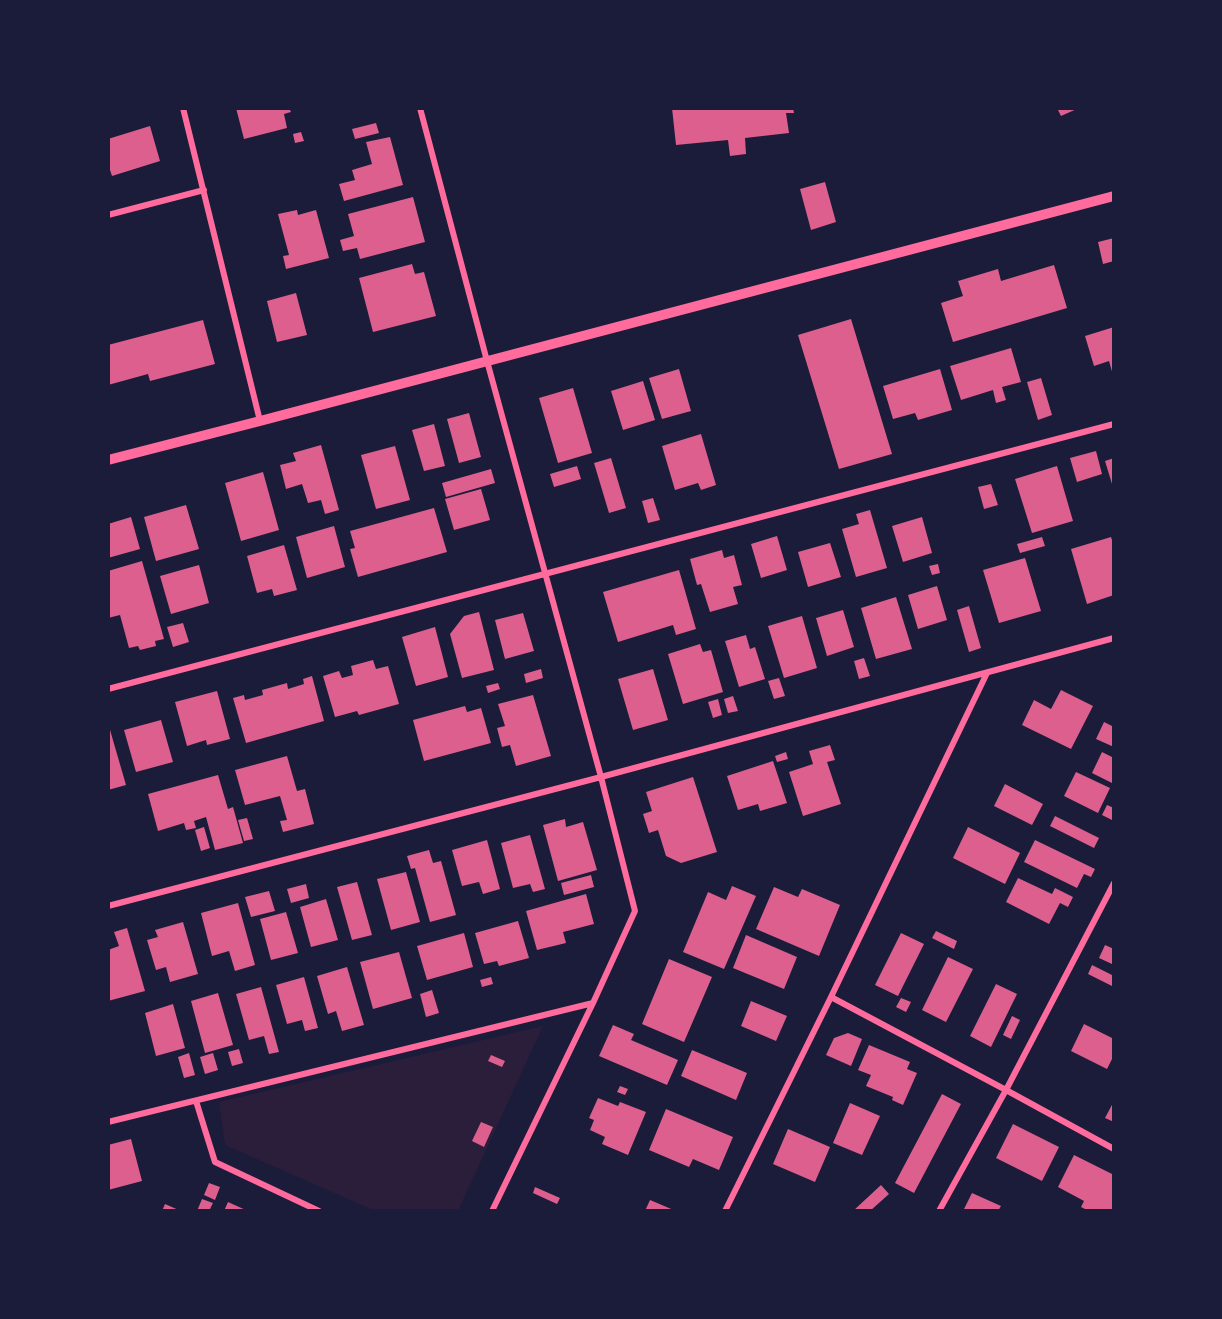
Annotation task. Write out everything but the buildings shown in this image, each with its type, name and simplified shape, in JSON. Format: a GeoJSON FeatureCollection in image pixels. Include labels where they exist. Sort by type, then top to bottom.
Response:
{"type":"FeatureCollection","features":[{"type":"Feature","properties":{"kind":"street"},"geometry":{"type":"LineString","coordinates":[[183,108],[260,421]]}},
{"type":"Feature","properties":{"kind":"street"},"geometry":{"type":"LineString","coordinates":[[420,108],[544,574],[601,777],[635,911],[492,1211]]}},
{"type":"Feature","properties":{"kind":"street"},"geometry":{"type":"LineString","coordinates":[[108,215],[204,190]]}},
{"type":"Feature","properties":{"kind":"street"},"geometry":{"type":"LineString","coordinates":[[108,460],[1114,196]]}},
{"type":"Feature","properties":{"kind":"street"},"geometry":{"type":"LineString","coordinates":[[108,689],[1114,424]]}},
{"type":"Feature","properties":{"kind":"street"},"geometry":{"type":"LineString","coordinates":[[108,906],[601,777],[1114,638]]}},
{"type":"Feature","properties":{"kind":"street"},"geometry":{"type":"LineString","coordinates":[[725,1211],[987,673]]}},
{"type":"Feature","properties":{"kind":"street"},"geometry":{"type":"LineString","coordinates":[[939,1211],[1006,1090],[1114,883]]}},
{"type":"Feature","properties":{"kind":"street"},"geometry":{"type":"LineString","coordinates":[[831,997],[1114,1149]]}},
{"type":"Feature","properties":{"kind":"street"},"geometry":{"type":"LineString","coordinates":[[108,1122],[593,1003]]}},
{"type":"Feature","properties":{"kind":"street"},"geometry":{"type":"LineString","coordinates":[[196,1101],[215,1162],[319,1211]]}},
{"type":"Feature","properties":{"kind":"shaded area"},"geometry":{"type":"Polygon","coordinates":[[[543,1026],[458,1211],[375,1211],[225,1145],[219,1102],[543,1026]]]}}]}
